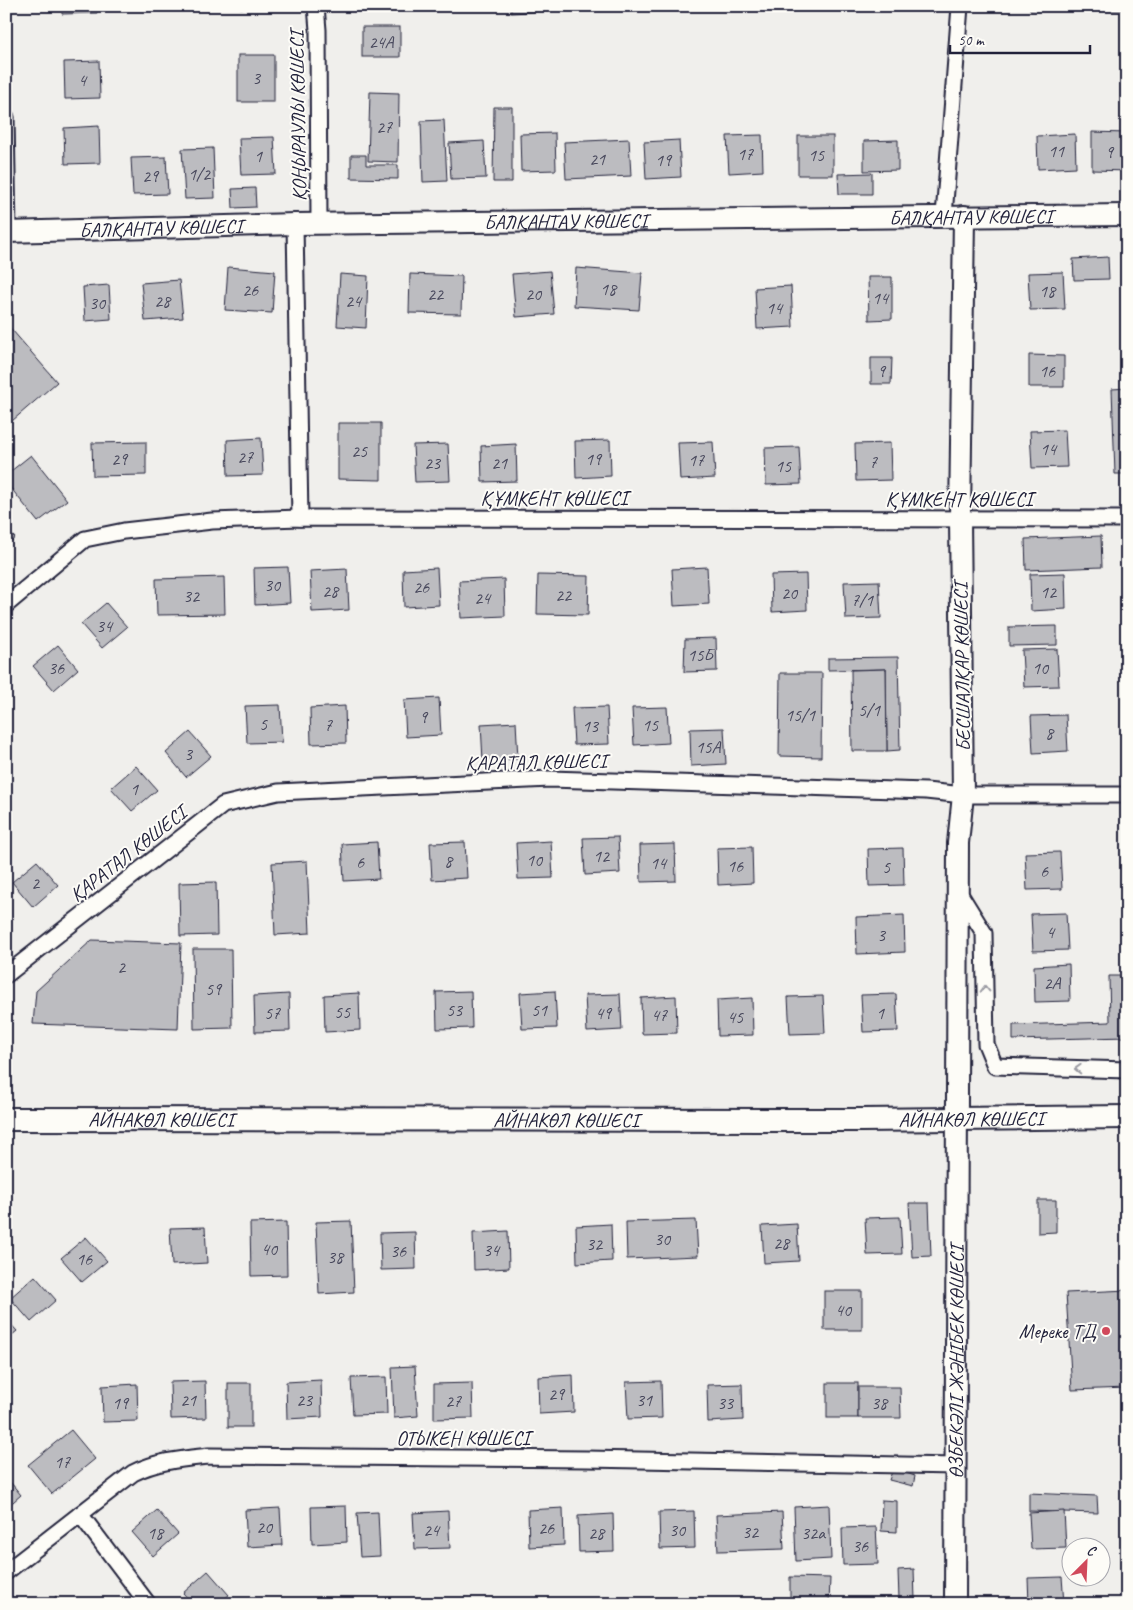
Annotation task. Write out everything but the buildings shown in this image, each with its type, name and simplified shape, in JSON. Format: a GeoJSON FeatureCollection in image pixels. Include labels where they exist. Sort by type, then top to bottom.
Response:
{"type":"FeatureCollection","features":[{"type":"Feature","properties":{"kind":"main road","name":"АЙНАКӨЛ КӨШЕСІ"},"geometry":{"type":"LineString","coordinates":[[6,1120],[880,1120],[1127,1117]]}},
{"type":"Feature","properties":{"kind":"street","name":"ҚОҢЫРАУЛЫ КӨШЕСІ"},"geometry":{"type":"LineString","coordinates":[[316,6],[318,30],[319,225]]}},
{"type":"Feature","properties":{"kind":"street"},"geometry":{"type":"LineString","coordinates":[[954,216],[960,6]]}},
{"type":"Feature","properties":{"kind":"street"},"geometry":{"type":"LineString","coordinates":[[6,117],[7,232]]}},
{"type":"Feature","properties":{"kind":"street","name":"БАЛҚАНТАУ КӨШЕСІ"},"geometry":{"type":"LineString","coordinates":[[7,232],[295,224],[1127,215]]}},
{"type":"Feature","properties":{"kind":"street","name":"БЕСШАЛҚАР КӨШЕСІ"},"geometry":{"type":"LineString","coordinates":[[954,216],[963,795],[958,842],[957,1118]]}},
{"type":"Feature","properties":{"kind":"street"},"geometry":{"type":"LineString","coordinates":[[295,224],[300,518]]}},
{"type":"Feature","properties":{"kind":"street","name":"ҚҰМКЕНТ КӨШЕСІ"},"geometry":{"type":"LineString","coordinates":[[6,605],[85,539],[124,531],[212,521],[300,518],[1127,519]]}},
{"type":"Feature","properties":{"kind":"street","name":"ҚАРАТАЛ КӨШЕСІ"},"geometry":{"type":"LineString","coordinates":[[8,970],[223,805],[278,792],[550,779],[926,791],[963,795],[1127,795]]}},
{"type":"Feature","properties":{"kind":"street"},"geometry":{"type":"LineString","coordinates":[[958,891],[984,933],[986,1044],[995,1066],[1127,1070]]}},
{"type":"Feature","properties":{"kind":"street","name":"ӨЗБЕКӘЛІ ЖӘНІБЕК КӨШЕСІ"},"geometry":{"type":"LineString","coordinates":[[955,1604],[957,1118]]}},
{"type":"Feature","properties":{"kind":"street","name":"ОТЫКЕН КӨШЕСІ"},"geometry":{"type":"LineString","coordinates":[[6,1572],[133,1474],[166,1461],[209,1456],[567,1459],[956,1466]]}},
{"type":"Feature","properties":{"kind":"street"},"geometry":{"type":"LineString","coordinates":[[80,1514],[148,1604]]}},
{"type":"Feature","properties":{"kind":"place","name":"Мереке ТД"},"geometry":{"type":"Point","coordinates":[1106,1331]}}]}
